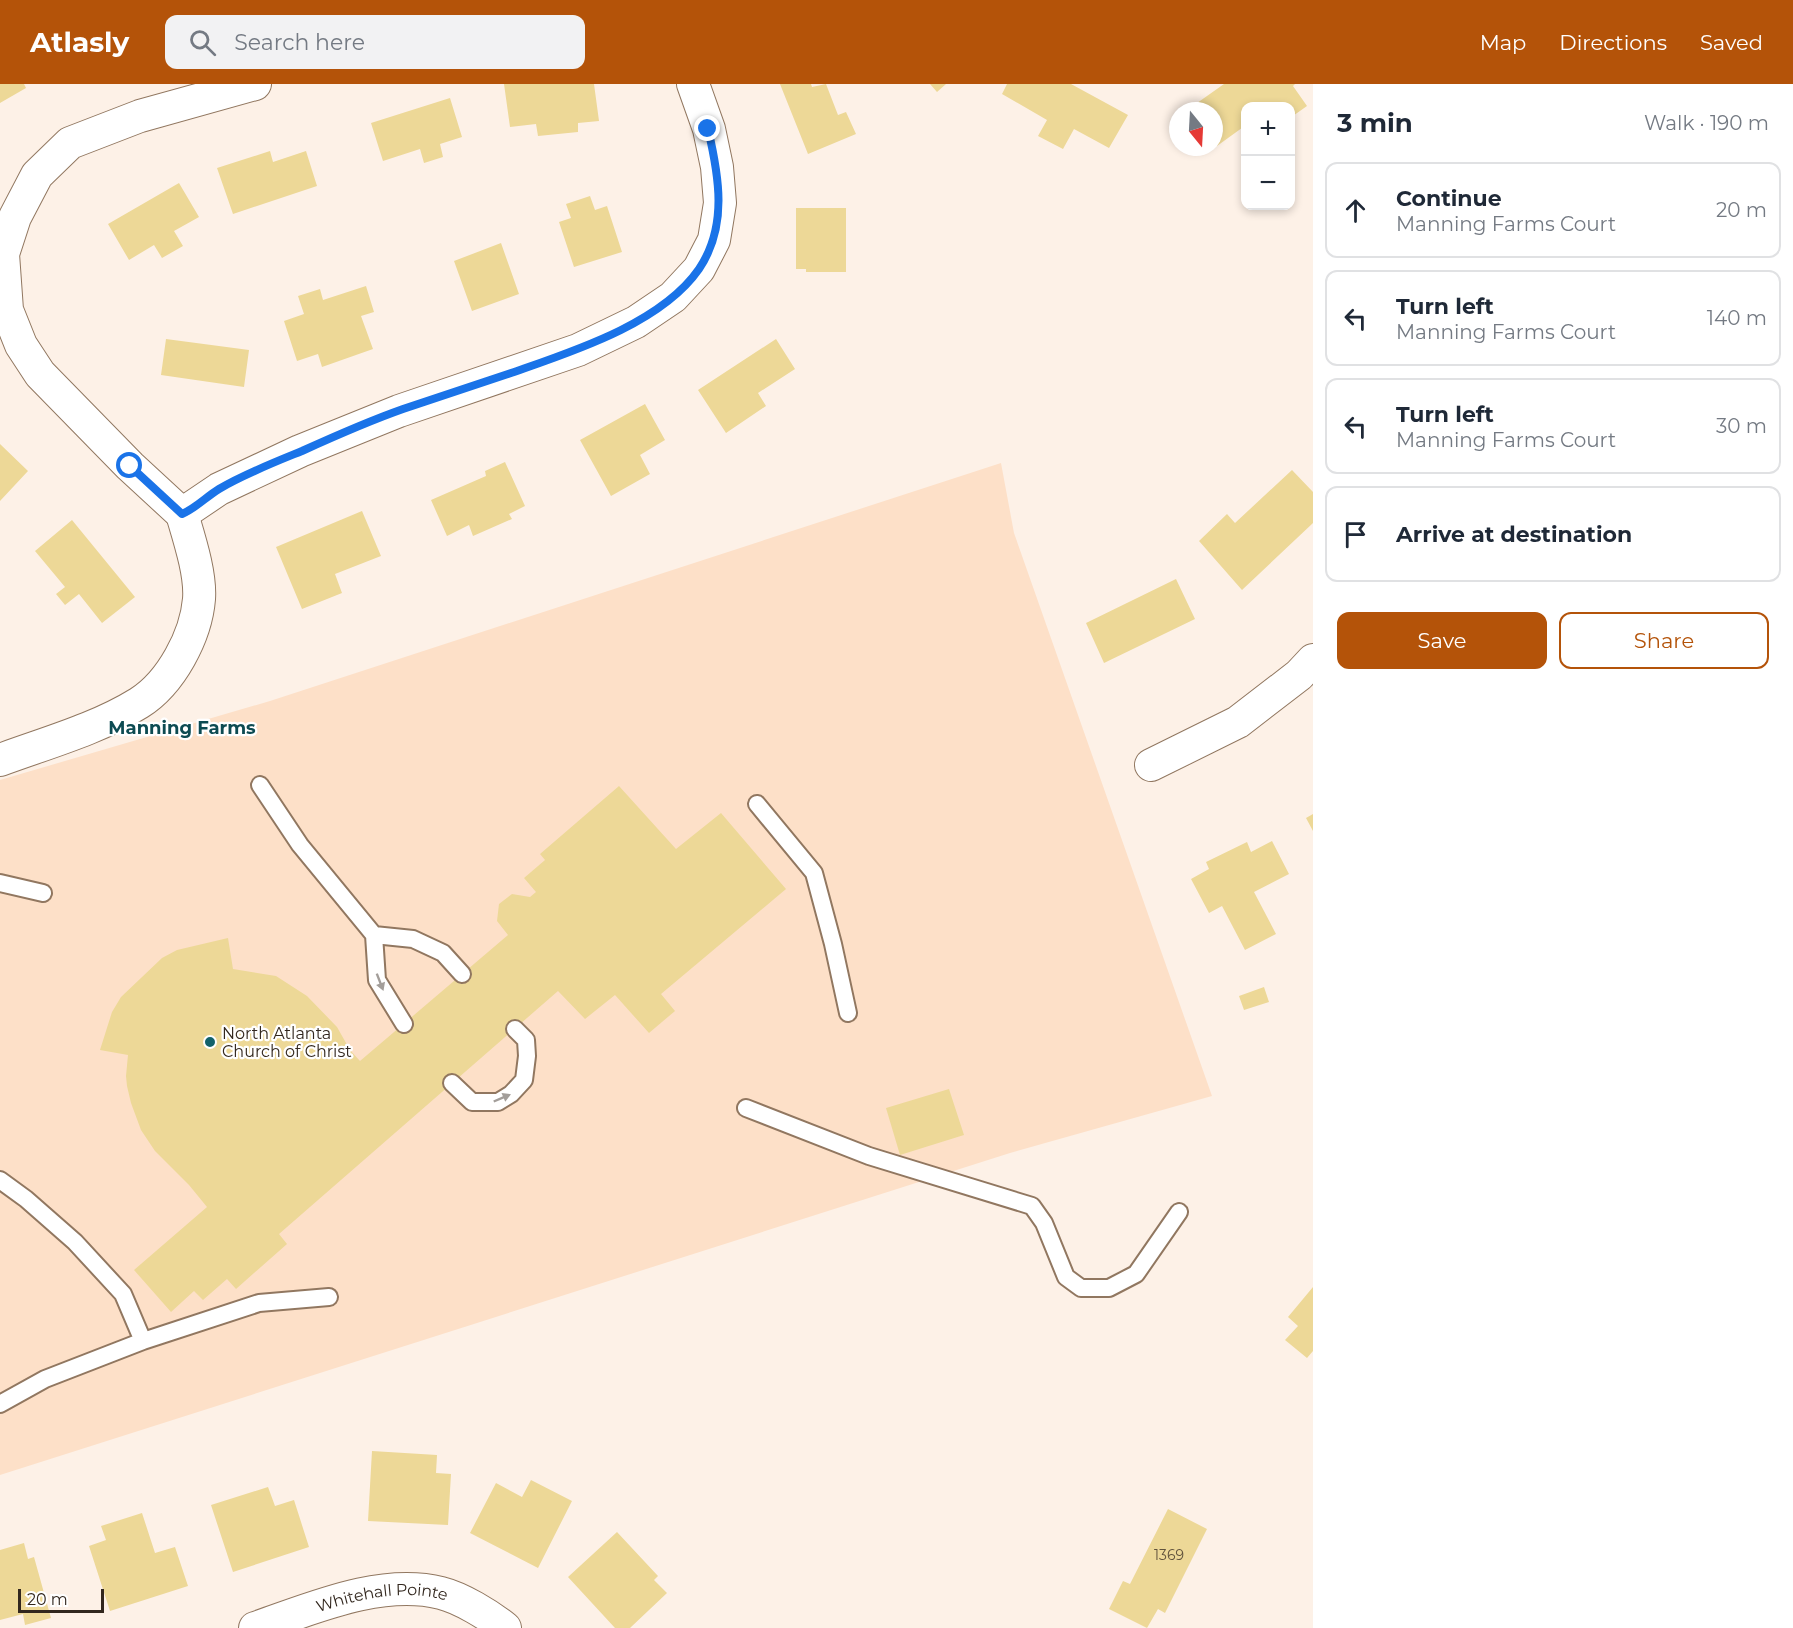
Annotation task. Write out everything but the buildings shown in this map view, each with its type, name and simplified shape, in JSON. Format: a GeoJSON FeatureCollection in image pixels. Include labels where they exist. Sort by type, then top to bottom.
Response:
{"type":"FeatureCollection","features":[{"type":"Feature","properties":{"kind":"street"},"geometry":{"type":"LineString","coordinates":[[0,760],[90,727],[141,702],[172,671],[191,634],[199,598],[194,556],[182,514],[130,466],[40,374],[21,345],[7,310],[3,254],[15,217],[37,175],[70,143],[140,116],[255,84]]}},
{"type":"Feature","properties":{"kind":"street"},"geometry":{"type":"LineString","coordinates":[[182,514],[219,489],[300,451],[399,411],[578,350],[636,322],[673,297],[699,269],[714,240],[720,203],[717,167],[708,129],[693,84]]}},
{"type":"Feature","properties":{"kind":"street"},"geometry":{"type":"LineString","coordinates":[[1151,765],[1238,722],[1299,675],[1313,660]]}},
{"type":"Feature","properties":{"kind":"street","name":"Whitehall Pointe"},"geometry":{"type":"LineString","coordinates":[[255,1628],[345,1597],[399,1589],[442,1593],[488,1615],[506,1628]]}},
{"type":"Feature","properties":{"kind":"lane"},"geometry":{"type":"LineString","coordinates":[[260,785],[300,845],[374,935],[377,980],[404,1024]]}},
{"type":"Feature","properties":{"kind":"lane"},"geometry":{"type":"LineString","coordinates":[[757,804],[814,873],[848,1013]]}},
{"type":"Feature","properties":{"kind":"lane"},"geometry":{"type":"LineString","coordinates":[[0,882],[43,893]]}},
{"type":"Feature","properties":{"kind":"lane"},"geometry":{"type":"LineString","coordinates":[[374,935],[413,939],[443,953],[462,974]]}},
{"type":"Feature","properties":{"kind":"lane"},"geometry":{"type":"LineString","coordinates":[[452,1083],[472,1102],[498,1102],[511,1094],[524,1080],[527,1056],[526,1040],[515,1029]]}},
{"type":"Feature","properties":{"kind":"lane"},"geometry":{"type":"LineString","coordinates":[[746,1108],[869,1156],[1032,1206],[1044,1223],[1066,1277],[1081,1288],[1109,1288],[1136,1274],[1179,1212]]}},
{"type":"Feature","properties":{"kind":"lane"},"geometry":{"type":"LineString","coordinates":[[0,1180],[26,1199],[75,1242],[123,1294],[143,1341]]}},
{"type":"Feature","properties":{"kind":"lane"},"geometry":{"type":"LineString","coordinates":[[0,1404],[45,1379],[143,1341],[259,1303],[329,1297]]}},
{"type":"Feature","properties":{"kind":"shaded area"},"geometry":{"type":"Polygon","coordinates":[[[1001,463],[1014,533],[1212,1096],[1010,1153],[0,1475],[0,780],[270,701],[1001,463]]]}},
{"type":"Feature","properties":{"kind":"place","name":"North Atlanta Church of Christ"},"geometry":{"type":"Point","coordinates":[210,1042]}},
{"type":"Feature","properties":{"kind":"district","name":"Manning Farms"},"geometry":{"type":"Point","coordinates":[182,728]}},
{"type":"Feature","properties":{"kind":"route"},"geometry":{"type":"LineString","coordinates":[[130,466],[182,514],[219,489],[300,451],[399,411],[578,350],[636,322],[673,297],[699,269],[714,240],[720,203],[717,167],[708,129]]}}]}
